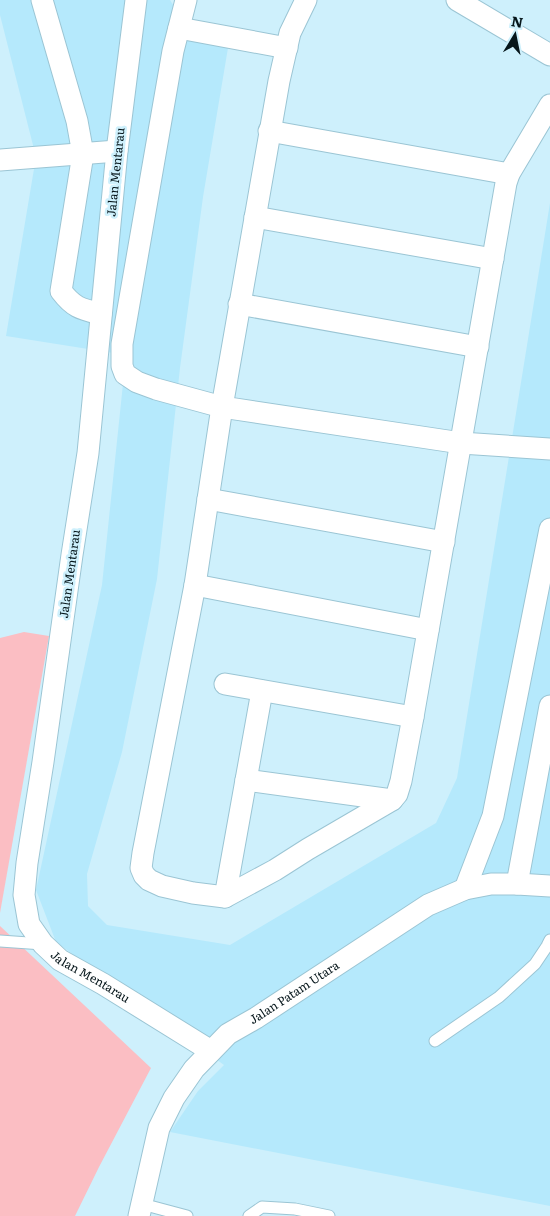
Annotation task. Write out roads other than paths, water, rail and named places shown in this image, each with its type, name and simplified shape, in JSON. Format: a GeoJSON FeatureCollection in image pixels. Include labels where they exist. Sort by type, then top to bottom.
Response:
{"type":"FeatureCollection","features":[{"type":"Feature","properties":{"kind":"street"},"geometry":{"type":"LineString","coordinates":[[42,0],[77,121],[83,154],[61,291],[68,301],[74,305],[102,314]]}},
{"type":"Feature","properties":{"kind":"street","name":"Jalan Mentarau"},"geometry":{"type":"LineString","coordinates":[[136,0],[117,152],[88,453],[27,863],[24,895],[30,924],[43,944],[60,960],[103,984],[211,1052]]}},
{"type":"Feature","properties":{"kind":"street"},"geometry":{"type":"LineString","coordinates":[[186,0],[173,51],[122,344],[122,366],[125,374],[137,382],[156,389],[222,407],[461,443],[550,449]]}},
{"type":"Feature","properties":{"kind":"street"},"geometry":{"type":"LineString","coordinates":[[306,0],[290,33],[278,81],[222,407],[195,586],[143,853],[141,868],[144,875],[149,880],[162,886],[193,893],[225,897],[275,870],[392,800],[398,794],[414,717],[509,174],[550,105]]}},
{"type":"Feature","properties":{"kind":"street"},"geometry":{"type":"LineString","coordinates":[[456,0],[550,55]]}},
{"type":"Feature","properties":{"kind":"street"},"geometry":{"type":"LineString","coordinates":[[179,28],[286,48]]}},
{"type":"Feature","properties":{"kind":"street"},"geometry":{"type":"LineString","coordinates":[[269,131],[509,174]]}},
{"type":"Feature","properties":{"kind":"street"},"geometry":{"type":"LineString","coordinates":[[0,160],[117,152]]}},
{"type":"Feature","properties":{"kind":"street"},"geometry":{"type":"LineString","coordinates":[[255,216],[493,259]]}},
{"type":"Feature","properties":{"kind":"street"},"geometry":{"type":"LineString","coordinates":[[239,304],[478,347]]}},
{"type":"Feature","properties":{"kind":"street"},"geometry":{"type":"LineString","coordinates":[[208,499],[444,542]]}},
{"type":"Feature","properties":{"kind":"street"},"geometry":{"type":"LineString","coordinates":[[465,889],[493,816],[550,529]]}},
{"type":"Feature","properties":{"kind":"street"},"geometry":{"type":"LineString","coordinates":[[195,586],[428,630]]}},
{"type":"Feature","properties":{"kind":"street"},"geometry":{"type":"LineString","coordinates":[[225,684],[414,717]]}},
{"type":"Feature","properties":{"kind":"street"},"geometry":{"type":"LineString","coordinates":[[225,897],[262,691]]}},
{"type":"Feature","properties":{"kind":"street"},"geometry":{"type":"LineString","coordinates":[[517,884],[550,706]]}},
{"type":"Feature","properties":{"kind":"street"},"geometry":{"type":"LineString","coordinates":[[246,780],[392,800]]}},
{"type":"Feature","properties":{"kind":"street","name":"Jalan Patam Utara"},"geometry":{"type":"LineString","coordinates":[[140,1210],[159,1128],[174,1098],[194,1069],[228,1034],[256,1018],[428,905],[465,889],[491,884],[550,886]]}},
{"type":"Feature","properties":{"kind":"lane"},"geometry":{"type":"LineString","coordinates":[[435,1041],[499,998],[535,964],[550,940]]}},
{"type":"Feature","properties":{"kind":"lane"},"geometry":{"type":"LineString","coordinates":[[0,941],[43,944]]}},
{"type":"Feature","properties":{"kind":"lane"},"geometry":{"type":"LineString","coordinates":[[249,1216],[262,1207],[294,1209],[329,1216]]}},
{"type":"Feature","properties":{"kind":"lane"},"geometry":{"type":"LineString","coordinates":[[140,1210],[187,1216]]}}]}
